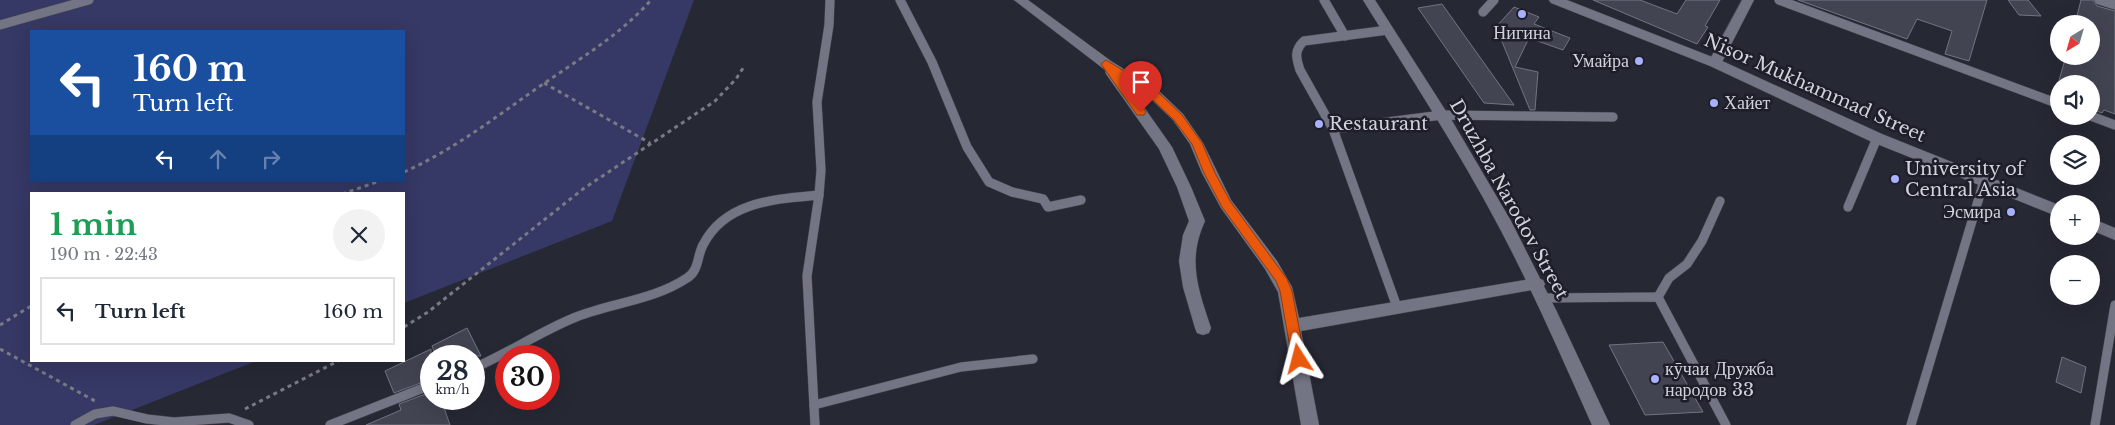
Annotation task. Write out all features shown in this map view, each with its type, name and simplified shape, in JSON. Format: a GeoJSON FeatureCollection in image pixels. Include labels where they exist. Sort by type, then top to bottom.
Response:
{"type":"FeatureCollection","features":[{"type":"Feature","properties":{"kind":"street"},"geometry":{"type":"LineString","coordinates":[[1020,0],[1106,64],[1154,94],[1183,124],[1196,143],[1209,173],[1226,204],[1281,279],[1286,291],[1310,425]]}},
{"type":"Feature","properties":{"kind":"street","name":"Druzhba Narodov Street"},"geometry":{"type":"LineString","coordinates":[[1369,0],[1442,115],[1491,198],[1540,291],[1601,425]]}},
{"type":"Feature","properties":{"kind":"street","name":"Nisor Mukhammad Street"},"geometry":{"type":"LineString","coordinates":[[1555,0],[1715,64],[1877,138],[2050,207]]}},
{"type":"Feature","properties":{"kind":"street"},"geometry":{"type":"LineString","coordinates":[[1715,64],[1748,0]]}},
{"type":"Feature","properties":{"kind":"street"},"geometry":{"type":"LineString","coordinates":[[1106,64],[1165,147],[1184,187],[1197,221],[1190,235],[1186,255],[1190,285],[1203,328]]}},
{"type":"Feature","properties":{"kind":"street"},"geometry":{"type":"LineString","coordinates":[[2100,228],[2115,234]]}},
{"type":"Feature","properties":{"kind":"street"},"geometry":{"type":"LineString","coordinates":[[1293,326],[1398,307],[1540,291]]}},
{"type":"Feature","properties":{"kind":"lane"},"geometry":{"type":"LineString","coordinates":[[0,25],[90,0]]}},
{"type":"Feature","properties":{"kind":"lane"},"geometry":{"type":"LineString","coordinates":[[815,425],[807,276],[820,195],[821,170],[817,102],[830,26],[830,0]]}},
{"type":"Feature","properties":{"kind":"lane"},"geometry":{"type":"LineString","coordinates":[[900,0],[932,62],[967,147],[989,182],[1012,192],[1043,199],[1048,207],[1081,200]]}},
{"type":"Feature","properties":{"kind":"lane"},"geometry":{"type":"LineString","coordinates":[[1324,0],[1345,36]]}},
{"type":"Feature","properties":{"kind":"lane"},"geometry":{"type":"LineString","coordinates":[[1483,12],[1494,0]]}},
{"type":"Feature","properties":{"kind":"lane"},"geometry":{"type":"LineString","coordinates":[[1780,0],[2050,101]]}},
{"type":"Feature","properties":{"kind":"lane"},"geometry":{"type":"LineString","coordinates":[[2098,0],[2115,5]]}},
{"type":"Feature","properties":{"kind":"lane"},"geometry":{"type":"LineString","coordinates":[[1388,30],[1304,41],[1298,46],[1296,53],[1300,71],[1333,129],[1398,307]]}},
{"type":"Feature","properties":{"kind":"lane"},"geometry":{"type":"LineString","coordinates":[[1333,129],[1442,115],[1613,117]]}},
{"type":"Feature","properties":{"kind":"lane"},"geometry":{"type":"LineString","coordinates":[[2100,119],[2115,125]]}},
{"type":"Feature","properties":{"kind":"lane"},"geometry":{"type":"LineString","coordinates":[[1848,207],[1877,138]]}},
{"type":"Feature","properties":{"kind":"lane"},"geometry":{"type":"LineString","coordinates":[[1911,425],[1984,181]]}},
{"type":"Feature","properties":{"kind":"lane"},"geometry":{"type":"LineString","coordinates":[[485,364],[576,317],[676,284],[690,276],[695,269],[700,250],[708,235],[727,215],[741,207],[762,201],[820,195]]}},
{"type":"Feature","properties":{"kind":"lane"},"geometry":{"type":"LineString","coordinates":[[1658,296],[1669,278],[1687,264],[1702,241],[1720,200]]}},
{"type":"Feature","properties":{"kind":"lane"},"geometry":{"type":"LineString","coordinates":[[1540,291],[1658,296]]}},
{"type":"Feature","properties":{"kind":"lane"},"geometry":{"type":"LineString","coordinates":[[1658,296],[1726,425]]}},
{"type":"Feature","properties":{"kind":"lane"},"geometry":{"type":"LineString","coordinates":[[2095,425],[2115,305]]}},
{"type":"Feature","properties":{"kind":"lane"},"geometry":{"type":"LineString","coordinates":[[814,405],[961,367],[1033,359]]}},
{"type":"Feature","properties":{"kind":"lane"},"geometry":{"type":"LineString","coordinates":[[330,425],[420,388]]}},
{"type":"Feature","properties":{"kind":"lane"},"geometry":{"type":"LineString","coordinates":[[76,425],[95,414],[113,410],[147,419],[174,422],[229,418],[249,425]]}},
{"type":"Feature","properties":{"kind":"path"},"geometry":{"type":"LineString","coordinates":[[405,172],[436,157],[471,135],[604,42],[644,10],[651,0]]}},
{"type":"Feature","properties":{"kind":"path"},"geometry":{"type":"LineString","coordinates":[[405,326],[428,312],[584,188],[723,96],[736,82],[745,65]]}},
{"type":"Feature","properties":{"kind":"path"},"geometry":{"type":"LineString","coordinates":[[544,83],[650,144]]}},
{"type":"Feature","properties":{"kind":"path"},"geometry":{"type":"LineString","coordinates":[[348,192],[377,182]]}},
{"type":"Feature","properties":{"kind":"path"},"geometry":{"type":"LineString","coordinates":[[0,325],[30,307]]}},
{"type":"Feature","properties":{"kind":"path"},"geometry":{"type":"LineString","coordinates":[[0,349],[113,410]]}},
{"type":"Feature","properties":{"kind":"path"},"geometry":{"type":"LineString","coordinates":[[229,418],[336,362]]}},
{"type":"Feature","properties":{"kind":"shaded area"},"geometry":{"type":"Polygon","coordinates":[[[0,0],[694,0],[612,221],[405,303],[405,192],[30,192],[30,362],[253,362],[94,425],[0,425],[0,0]]]}},
{"type":"Feature","properties":{"kind":"building"},"geometry":{"type":"Polygon","coordinates":[[[1593,0],[1640,0],[1677,14],[1686,0],[1720,0],[1705,26],[1708,27],[1697,44],[1593,0]]]}},
{"type":"Feature","properties":{"kind":"building"},"geometry":{"type":"Polygon","coordinates":[[[1798,0],[1987,0],[1969,61],[1945,54],[1952,31],[1917,19],[1907,39],[1798,0]]]}},
{"type":"Feature","properties":{"kind":"building"},"geometry":{"type":"Polygon","coordinates":[[[2008,0],[2028,0],[2041,16],[2019,15],[2008,0]]]}},
{"type":"Feature","properties":{"kind":"building"},"geometry":{"type":"Polygon","coordinates":[[[2081,0],[2093,0],[2097,6],[2115,11],[2115,114],[2104,110],[2102,113],[2100,112],[2100,75],[2061,75],[2063,65],[2100,65],[2100,15],[2077,15],[2081,0]]]}},
{"type":"Feature","properties":{"kind":"building"},"geometry":{"type":"Polygon","coordinates":[[[1442,4],[1514,105],[1484,103],[1418,8],[1442,4]]]}},
{"type":"Feature","properties":{"kind":"building"},"geometry":{"type":"Polygon","coordinates":[[[1514,7],[1539,17],[1534,24],[1570,38],[1563,50],[1529,38],[1515,67],[1538,72],[1535,110],[1530,110],[1496,27],[1514,7]]]}},
{"type":"Feature","properties":{"kind":"building"},"geometry":{"type":"Polygon","coordinates":[[[467,328],[476,345],[434,345],[467,328]]]}},
{"type":"Feature","properties":{"kind":"building","name":"кӯчаи Дружба народов 33"},"geometry":{"type":"Polygon","coordinates":[[[1663,342],[1703,412],[1645,415],[1609,345],[1663,342]]]}},
{"type":"Feature","properties":{"kind":"building"},"geometry":{"type":"Polygon","coordinates":[[[420,354],[420,383],[394,393],[385,371],[420,354]]]}},
{"type":"Feature","properties":{"kind":"building"},"geometry":{"type":"Polygon","coordinates":[[[2062,357],[2086,367],[2081,393],[2056,382],[2062,357]]]}},
{"type":"Feature","properties":{"kind":"building"},"geometry":{"type":"Polygon","coordinates":[[[420,396],[420,410],[445,410],[450,425],[366,425],[401,410],[399,404],[420,396]]]}},
{"type":"Feature","properties":{"kind":"place","name":"Нигина"},"geometry":{"type":"Point","coordinates":[1522,14]}},
{"type":"Feature","properties":{"kind":"place","name":"Умайра"},"geometry":{"type":"Point","coordinates":[1639,61]}},
{"type":"Feature","properties":{"kind":"place","name":"Хайет"},"geometry":{"type":"Point","coordinates":[1714,103]}},
{"type":"Feature","properties":{"kind":"place","name":"Restaurant"},"geometry":{"type":"Point","coordinates":[1319,124]}},
{"type":"Feature","properties":{"kind":"place","name":"University of Central Asia"},"geometry":{"type":"Point","coordinates":[1895,179]}},
{"type":"Feature","properties":{"kind":"place","name":"Эсмира"},"geometry":{"type":"Point","coordinates":[2011,212]}},
{"type":"Feature","properties":{"kind":"place","name":"кӯчаи Дружба народов 33"},"geometry":{"type":"Point","coordinates":[1655,379]}},
{"type":"Feature","properties":{"kind":"route"},"geometry":{"type":"LineString","coordinates":[[1141,112],[1106,64],[1154,94],[1178,117],[1196,143],[1209,173],[1226,204],[1281,279],[1286,291],[1299,359]]}}]}
